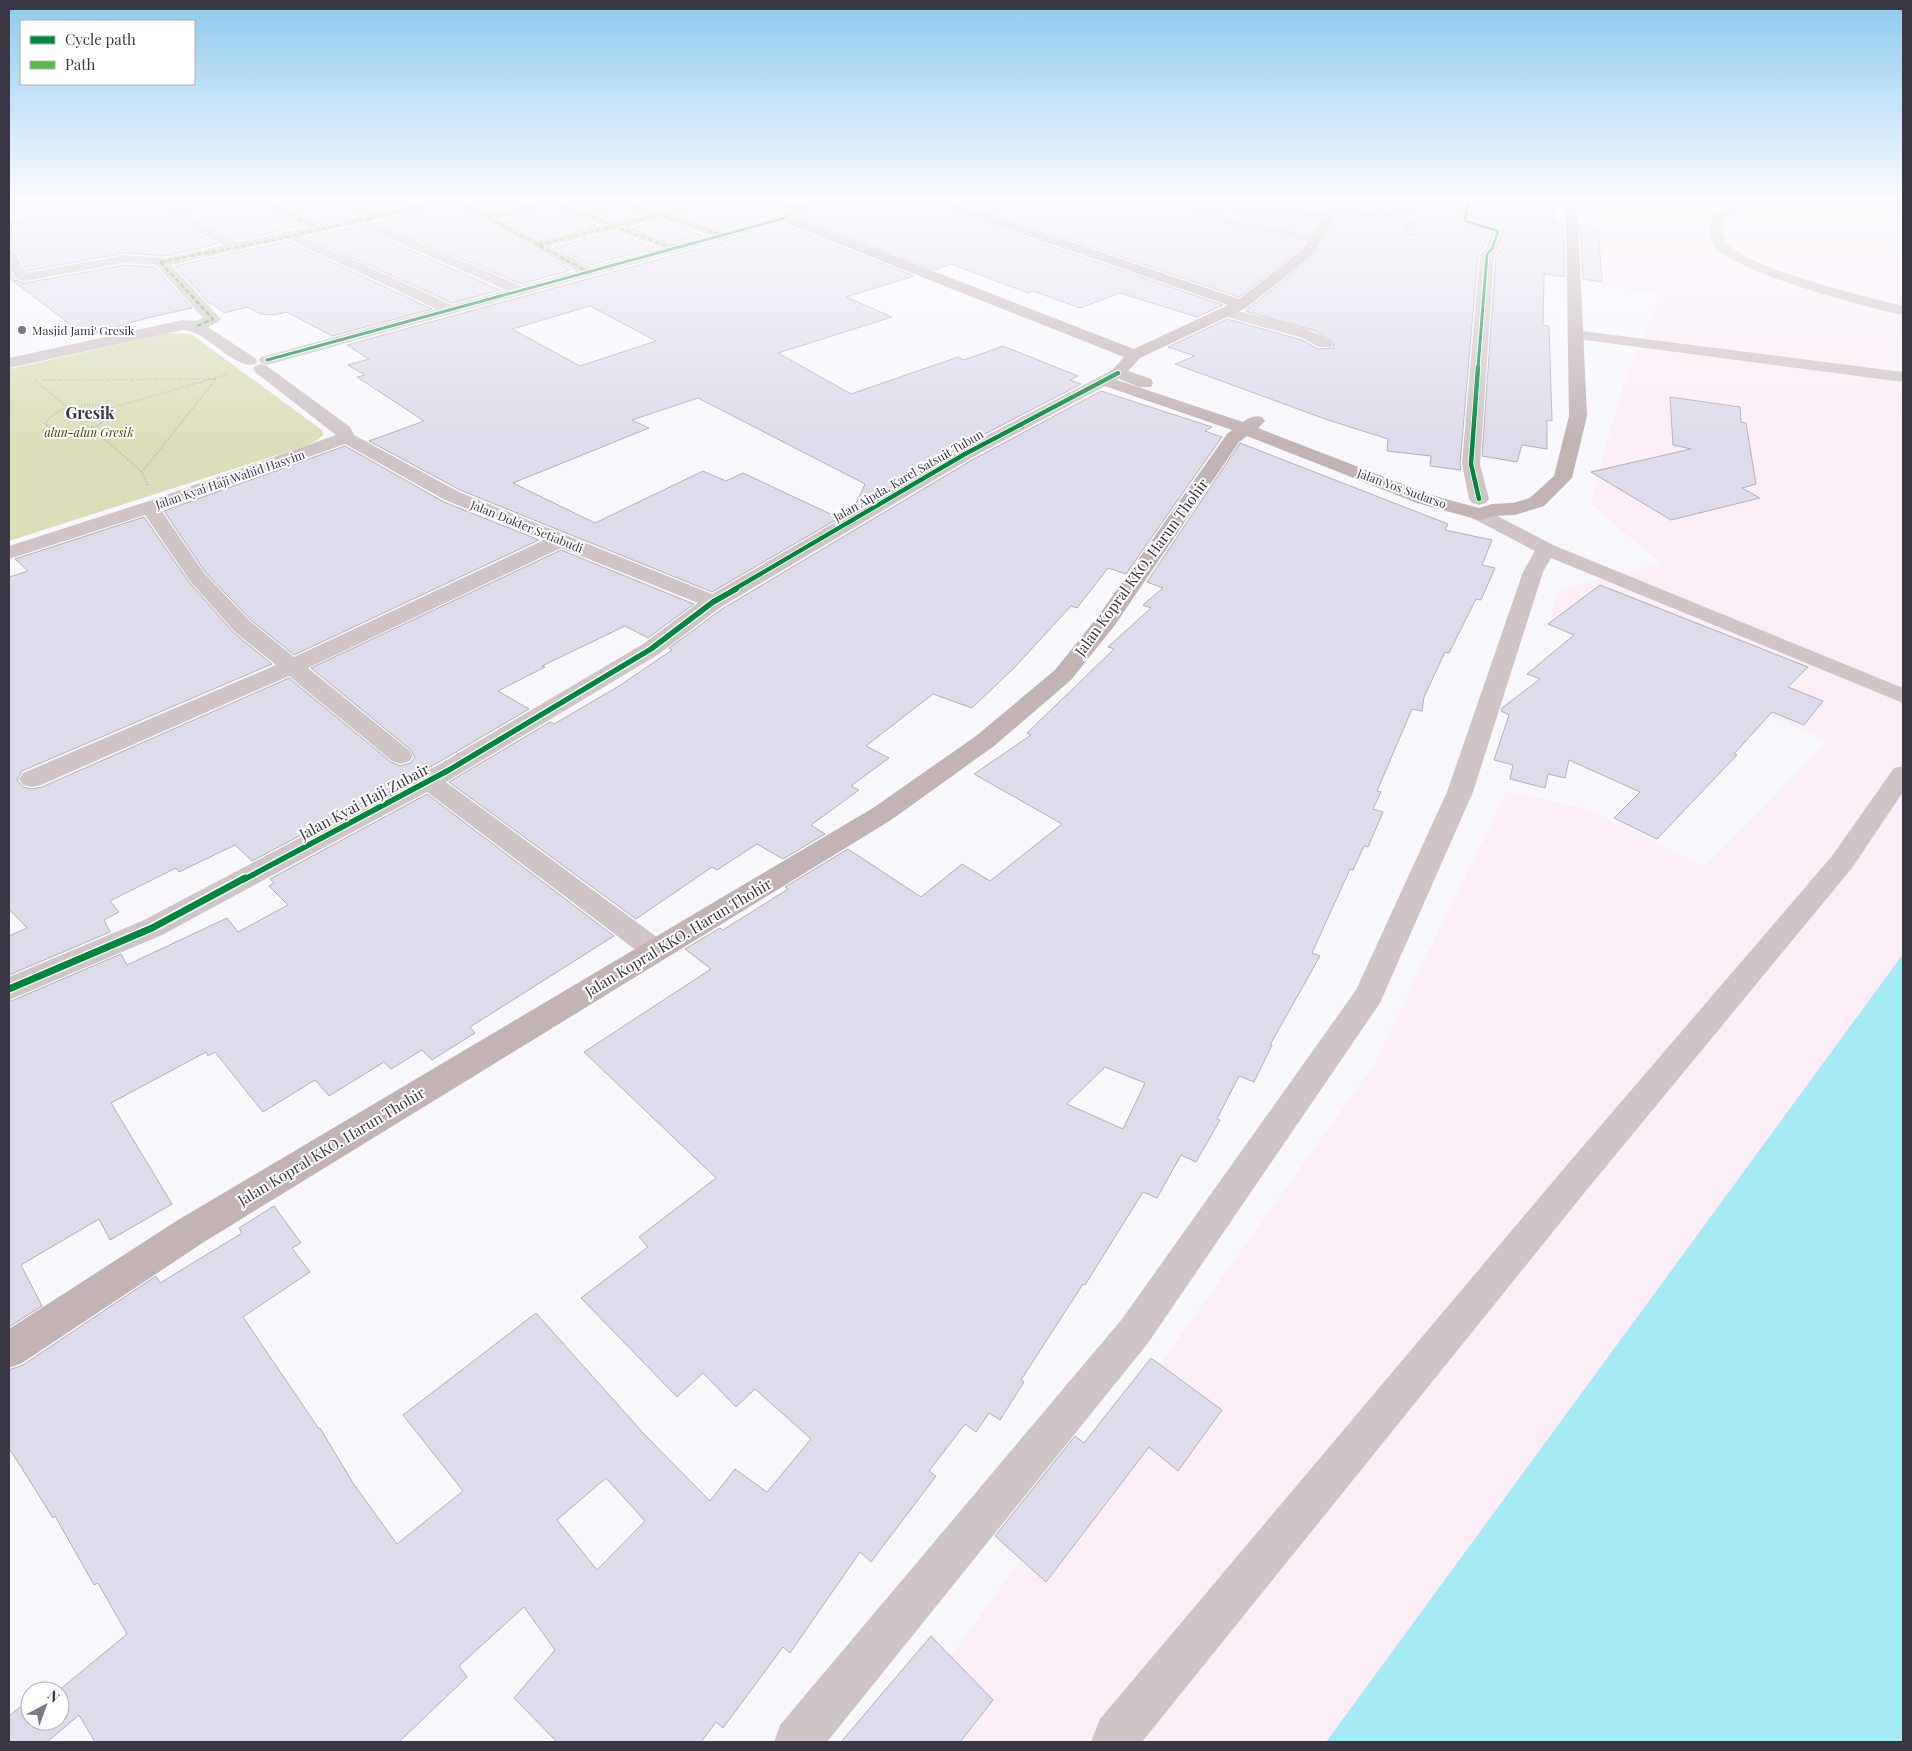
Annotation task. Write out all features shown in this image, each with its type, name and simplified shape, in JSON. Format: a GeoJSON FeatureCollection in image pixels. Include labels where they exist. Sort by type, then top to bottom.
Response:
{"type":"FeatureCollection","features":[{"type":"Feature","properties":{"kind":"main road"},"geometry":{"type":"LineString","coordinates":[[942,280],[1134,355]]}},
{"type":"Feature","properties":{"kind":"main road"},"geometry":{"type":"LineString","coordinates":[[1168,280],[1241,305]]}},
{"type":"Feature","properties":{"kind":"main road"},"geometry":{"type":"LineString","coordinates":[[1112,377],[1134,355],[1241,305],[1273,280]]}},
{"type":"Feature","properties":{"kind":"main road","name":"Jalan Yos Sudarso"},"geometry":{"type":"LineString","coordinates":[[1112,377],[1251,425],[1424,499],[1483,508],[1515,509],[1537,502],[1562,478],[1578,416],[1573,280]]}},
{"type":"Feature","properties":{"kind":"main road","name":"Jalan Kopral KKO. Harun Thohir"},"geometry":{"type":"LineString","coordinates":[[9,1350],[190,1231],[882,814],[985,741],[1063,674],[1107,620],[1233,438],[1251,425]]}},
{"type":"Feature","properties":{"kind":"street"},"geometry":{"type":"LineString","coordinates":[[9,363],[174,326],[196,326],[213,319],[176,280]]}},
{"type":"Feature","properties":{"kind":"street"},"geometry":{"type":"LineString","coordinates":[[386,280],[450,309]]}},
{"type":"Feature","properties":{"kind":"street"},"geometry":{"type":"LineString","coordinates":[[494,280],[518,290]]}},
{"type":"Feature","properties":{"kind":"street"},"geometry":{"type":"LineString","coordinates":[[255,365],[555,280]]}},
{"type":"Feature","properties":{"kind":"street"},"geometry":{"type":"LineString","coordinates":[[1485,280],[1471,464],[1483,508],[1546,549],[1903,696]]}},
{"type":"Feature","properties":{"kind":"street"},"geometry":{"type":"LineString","coordinates":[[1795,280],[1903,311]]}},
{"type":"Feature","properties":{"kind":"street"},"geometry":{"type":"LineString","coordinates":[[1225,312],[1308,336],[1326,344]]}},
{"type":"Feature","properties":{"kind":"street"},"geometry":{"type":"LineString","coordinates":[[196,326],[255,365],[344,431],[346,438]]}},
{"type":"Feature","properties":{"kind":"street"},"geometry":{"type":"LineString","coordinates":[[1574,335],[1903,377]]}},
{"type":"Feature","properties":{"kind":"street","name":"Jalan Aipda. Karel Satsuit Tubun"},"geometry":{"type":"LineString","coordinates":[[713,602],[965,454],[1112,377]]}},
{"type":"Feature","properties":{"kind":"street","name":"Jalan Kyai Haji Wahid Hasyim"},"geometry":{"type":"LineString","coordinates":[[9,553],[152,506],[346,438]]}},
{"type":"Feature","properties":{"kind":"street","name":"Jalan Dokter Setiabudi"},"geometry":{"type":"LineString","coordinates":[[346,438],[452,496],[713,602]]}},
{"type":"Feature","properties":{"kind":"street"},"geometry":{"type":"LineString","coordinates":[[152,506],[198,577],[243,627],[401,756]]}},
{"type":"Feature","properties":{"kind":"street"},"geometry":{"type":"LineString","coordinates":[[32,779],[292,667],[561,540]]}},
{"type":"Feature","properties":{"kind":"street"},"geometry":{"type":"LineString","coordinates":[[797,1742],[1135,1331],[1369,995],[1460,792],[1533,572],[1546,549]]}},
{"type":"Feature","properties":{"kind":"street","name":"Jalan Kyai Haji Zubair"},"geometry":{"type":"LineString","coordinates":[[9,989],[152,928],[428,782],[651,648],[713,602]]}},
{"type":"Feature","properties":{"kind":"street"},"geometry":{"type":"LineString","coordinates":[[1114,1742],[1123,1728],[1554,1205],[1842,862],[1903,774]]}},
{"type":"Feature","properties":{"kind":"street"},"geometry":{"type":"LineString","coordinates":[[428,782],[655,950]]}},
{"type":"Feature","properties":{"kind":"path"},"geometry":{"type":"LineString","coordinates":[[111,408],[114,412],[108,420],[90,427],[59,431],[46,427],[45,424],[46,420],[68,408],[98,405],[111,408],[216,379],[255,365]]}},
{"type":"Feature","properties":{"kind":"path"},"geometry":{"type":"LineString","coordinates":[[68,408],[35,380],[216,379]]}},
{"type":"Feature","properties":{"kind":"path"},"geometry":{"type":"LineString","coordinates":[[142,472],[216,379]]}},
{"type":"Feature","properties":{"kind":"path"},"geometry":{"type":"LineString","coordinates":[[90,427],[142,472],[152,506]]}},
{"type":"Feature","properties":{"kind":"shaded area"},"geometry":{"type":"Polygon","coordinates":[[[1600,280],[1903,280],[1903,954],[1326,1742],[890,1742],[1374,1065],[1507,791],[1591,810],[1705,867],[1827,741],[1550,618],[1558,591],[1660,563],[1591,504],[1621,391],[1660,294],[1601,286],[1600,280]]]}},
{"type":"Feature","properties":{"kind":"green space","name":"alun-alun Gresik"},"geometry":{"type":"Polygon","coordinates":[[[169,333],[191,334],[322,430],[323,435],[316,441],[299,448],[9,541],[9,369],[169,333]]]}},
{"type":"Feature","properties":{"kind":"water"},"geometry":{"type":"Polygon","coordinates":[[[1903,954],[1903,1742],[1326,1742],[1903,954]]]}},
{"type":"Feature","properties":{"kind":"building"},"geometry":{"type":"Polygon","coordinates":[[[11,280],[25,283],[43,280],[166,280],[192,308],[147,318],[86,336],[11,280]]]}},
{"type":"Feature","properties":{"kind":"building"},"geometry":{"type":"Polygon","coordinates":[[[188,280],[370,280],[432,309],[332,336],[287,312],[274,315],[261,314],[247,307],[224,313],[213,304],[210,304],[188,280]]]}},
{"type":"Feature","properties":{"kind":"building"},"geometry":{"type":"Polygon","coordinates":[[[401,280],[477,280],[500,290],[452,303],[401,280]]]}},
{"type":"Feature","properties":{"kind":"building"},"geometry":{"type":"Polygon","coordinates":[[[511,280],[536,280],[521,284],[511,280]]]}},
{"type":"Feature","properties":{"kind":"building"},"geometry":{"type":"Polygon","coordinates":[[[585,280],[902,280],[846,297],[892,317],[778,353],[851,394],[958,357],[964,360],[1003,346],[1078,376],[1070,380],[1081,384],[958,448],[853,510],[865,484],[698,398],[632,420],[649,428],[513,483],[595,523],[703,471],[726,481],[743,473],[839,518],[712,592],[460,490],[369,441],[424,421],[357,377],[365,375],[348,365],[369,359],[347,345],[585,280]],[[590,306],[512,329],[580,366],[656,341],[590,306]]]}},
{"type":"Feature","properties":{"kind":"building"},"geometry":{"type":"Polygon","coordinates":[[[993,280],[1149,280],[1223,305],[1197,317],[1120,293],[1080,308],[1033,291],[1028,293],[993,280]]]}},
{"type":"Feature","properties":{"kind":"building"},"geometry":{"type":"Polygon","coordinates":[[[1188,280],[1261,280],[1239,297],[1188,280]]]}},
{"type":"Feature","properties":{"kind":"building"},"geometry":{"type":"Polygon","coordinates":[[[1284,280],[1476,280],[1461,470],[1430,466],[1431,456],[1387,451],[1388,439],[1325,419],[1175,364],[1195,356],[1168,347],[1227,319],[1302,340],[1318,349],[1333,348],[1334,343],[1316,331],[1245,311],[1284,280]]]}},
{"type":"Feature","properties":{"kind":"building"},"geometry":{"type":"Polygon","coordinates":[[[1494,280],[1544,280],[1543,325],[1549,326],[1552,421],[1547,420],[1547,449],[1522,445],[1517,462],[1482,456],[1494,280]]]}},
{"type":"Feature","properties":{"kind":"building"},"geometry":{"type":"Polygon","coordinates":[[[1588,280],[1602,280],[1602,282],[1588,280]]]}},
{"type":"Feature","properties":{"kind":"building"},"geometry":{"type":"Polygon","coordinates":[[[1101,391],[1212,427],[1205,431],[1222,437],[1126,574],[1108,568],[1077,608],[1071,606],[1015,667],[972,708],[933,694],[866,746],[889,758],[851,786],[859,790],[811,825],[825,834],[783,859],[757,844],[717,870],[712,867],[636,919],[449,782],[550,722],[554,724],[619,686],[672,650],[669,648],[722,609],[972,460],[1101,391]]]}},
{"type":"Feature","properties":{"kind":"building"},"geometry":{"type":"Polygon","coordinates":[[[1670,397],[1740,407],[1741,422],[1746,423],[1756,484],[1742,488],[1760,498],[1671,520],[1591,472],[1691,449],[1673,445],[1670,397]]]}},
{"type":"Feature","properties":{"kind":"building"},"geometry":{"type":"Polygon","coordinates":[[[1240,443],[1448,524],[1445,530],[1492,540],[1482,565],[1495,568],[1481,600],[1476,599],[1449,653],[1445,652],[1424,697],[1422,711],[1412,709],[1377,791],[1381,792],[1373,809],[1383,812],[1368,847],[1364,846],[1353,870],[1350,869],[1312,953],[1320,956],[1270,1045],[1272,1045],[1254,1082],[1239,1076],[1217,1119],[1220,1120],[1196,1162],[1181,1155],[1157,1198],[1143,1192],[1085,1285],[1083,1284],[1021,1380],[1024,1382],[1000,1420],[989,1413],[976,1432],[965,1424],[929,1471],[936,1476],[871,1562],[860,1552],[790,1653],[783,1647],[723,1728],[716,1722],[701,1742],[557,1742],[514,1698],[555,1650],[524,1607],[459,1666],[467,1677],[399,1742],[95,1742],[79,1715],[70,1723],[70,1681],[127,1634],[98,1583],[94,1585],[55,1516],[53,1518],[9,1448],[9,1370],[23,1365],[156,1276],[160,1283],[242,1233],[239,1228],[274,1206],[301,1243],[292,1248],[310,1272],[243,1317],[320,1428],[353,1483],[397,1544],[463,1491],[403,1415],[536,1313],[644,1434],[710,1501],[735,1469],[767,1492],[811,1439],[755,1389],[736,1407],[703,1373],[677,1397],[581,1298],[648,1247],[639,1237],[716,1178],[584,1052],[711,969],[685,949],[720,928],[723,930],[788,889],[785,887],[848,849],[921,897],[962,864],[990,881],[1062,824],[974,774],[1031,735],[1027,733],[1114,649],[1108,647],[1151,608],[1143,605],[1163,588],[1147,582],[1240,443]],[[1105,1067],[1067,1104],[1123,1129],[1145,1083],[1105,1067]],[[606,1478],[557,1520],[597,1570],[645,1521],[606,1478]]]}},
{"type":"Feature","properties":{"kind":"building"},"geometry":{"type":"Polygon","coordinates":[[[345,446],[444,502],[539,540],[294,655],[252,621],[205,572],[164,511],[345,446]]]}},
{"type":"Feature","properties":{"kind":"building"},"geometry":{"type":"Polygon","coordinates":[[[144,517],[189,582],[234,633],[272,664],[22,771],[17,780],[23,787],[32,789],[42,787],[289,678],[391,762],[400,766],[411,763],[415,757],[411,750],[311,668],[561,550],[694,604],[648,638],[625,626],[542,666],[545,667],[498,691],[529,709],[439,762],[252,861],[235,845],[179,872],[176,868],[110,901],[119,912],[104,920],[110,932],[9,975],[9,936],[27,928],[9,909],[9,577],[28,571],[15,559],[144,517]]]}},
{"type":"Feature","properties":{"kind":"building"},"geometry":{"type":"Polygon","coordinates":[[[1600,585],[1808,667],[1788,687],[1823,701],[1804,725],[1772,712],[1734,754],[1737,755],[1657,839],[1614,818],[1640,792],[1569,760],[1565,778],[1548,774],[1545,788],[1510,779],[1513,765],[1494,760],[1509,715],[1501,711],[1502,708],[1540,679],[1527,674],[1574,635],[1548,624],[1600,585]]]}},
{"type":"Feature","properties":{"kind":"building"},"geometry":{"type":"Polygon","coordinates":[[[427,794],[614,936],[470,1027],[475,1033],[432,1060],[422,1050],[391,1069],[384,1062],[329,1096],[315,1080],[263,1112],[215,1052],[208,1056],[206,1052],[111,1103],[172,1204],[110,1240],[99,1219],[21,1265],[42,1306],[9,1327],[9,1002],[121,954],[127,965],[227,918],[238,932],[288,905],[269,886],[274,883],[270,879],[427,794]]]}},
{"type":"Feature","properties":{"kind":"building"},"geometry":{"type":"Polygon","coordinates":[[[1151,1358],[1222,1410],[1178,1471],[1149,1447],[1046,1582],[995,1536],[1075,1436],[1084,1443],[1151,1358]]]}},
{"type":"Feature","properties":{"kind":"building"},"geometry":{"type":"Polygon","coordinates":[[[931,1636],[993,1700],[960,1742],[841,1742],[931,1636]]]}},
{"type":"Feature","properties":{"kind":"building"},"geometry":{"type":"Polygon","coordinates":[[[20,1707],[20,1731],[60,1731],[47,1742],[9,1742],[9,1716],[20,1707]]]}},
{"type":"Feature","properties":{"kind":"marked path"},"geometry":{"type":"LineString","coordinates":[[176,280],[213,319],[197,326]]}},
{"type":"Feature","properties":{"kind":"cycle path"},"geometry":{"type":"LineString","coordinates":[[267,360],[560,280]]}},
{"type":"Feature","properties":{"kind":"cycle path"},"geometry":{"type":"LineString","coordinates":[[1479,499],[1471,464],[1485,280]]}},
{"type":"Feature","properties":{"kind":"cycle path"},"geometry":{"type":"LineString","coordinates":[[9,989],[152,928],[449,770],[651,649],[713,602],[965,454],[1118,373]]}},
{"type":"Feature","properties":{"kind":"place","name":"Masjid Jami' Gresik"},"geometry":{"type":"Point","coordinates":[22,330]}},
{"type":"Feature","properties":{"kind":"district","name":"Gresik"},"geometry":{"type":"Point","coordinates":[90,412]}}]}
